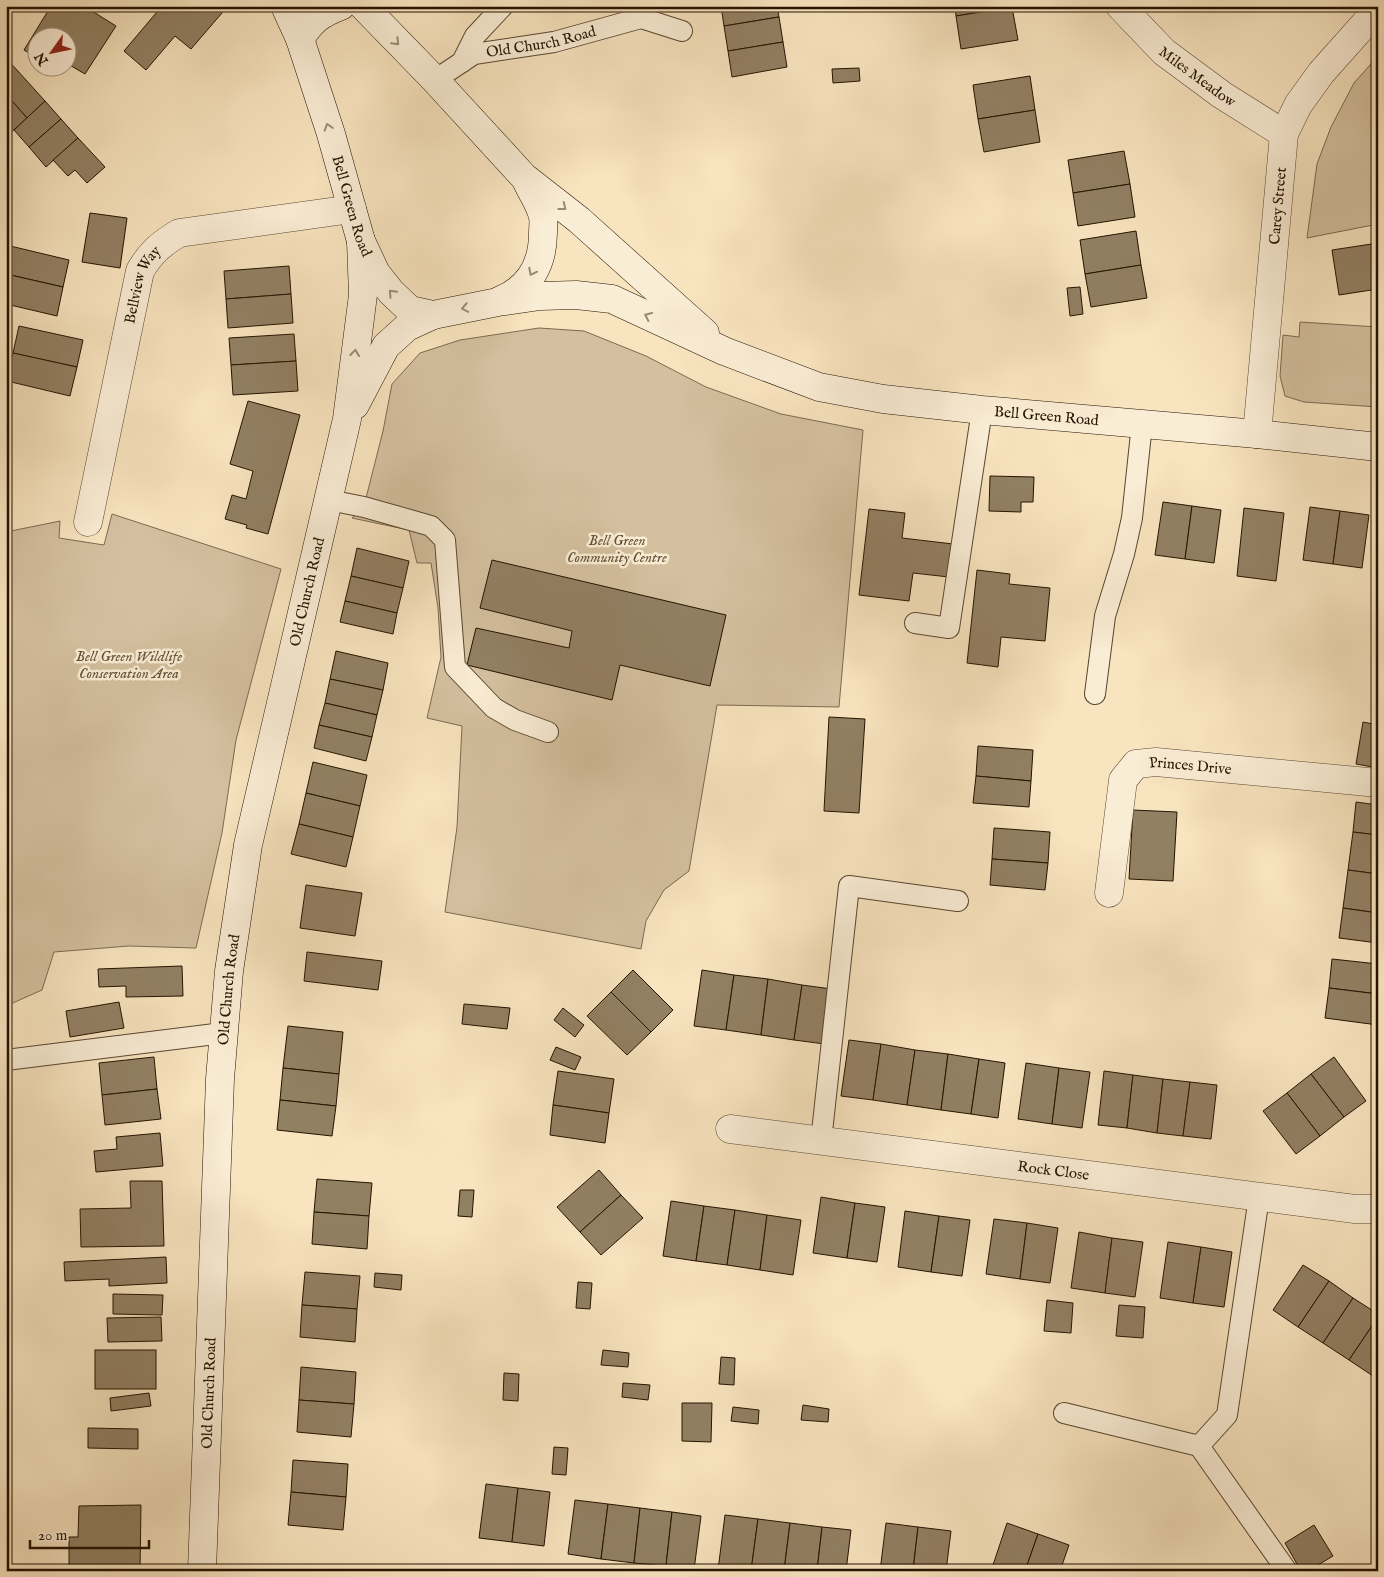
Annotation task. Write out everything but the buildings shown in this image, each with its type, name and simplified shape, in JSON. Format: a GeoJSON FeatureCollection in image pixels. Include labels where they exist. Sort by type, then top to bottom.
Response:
{"type":"FeatureCollection","features":[{"type":"Feature","properties":{"kind":"main road","name":"Bell Green Road"},"geometry":{"type":"LineString","coordinates":[[285,6],[300,38],[361,241],[376,273],[391,292],[410,310],[433,315],[540,296],[576,295],[612,300],[724,351],[819,387],[884,399],[982,410],[1257,434],[1378,447]]}},
{"type":"Feature","properties":{"kind":"main road","name":"Miles Meadow"},"geometry":{"type":"LineString","coordinates":[[1120,6],[1164,52],[1222,95],[1284,134]]}},
{"type":"Feature","properties":{"kind":"main road","name":"Bell Green Road"},"geometry":{"type":"LineString","coordinates":[[355,7],[435,80],[524,177],[579,220],[724,351]]}},
{"type":"Feature","properties":{"kind":"main road"},"geometry":{"type":"LineString","coordinates":[[300,38],[309,24],[324,12],[355,7]]}},
{"type":"Feature","properties":{"kind":"main road","name":"Carey Street"},"geometry":{"type":"LineString","coordinates":[[1257,434],[1284,134],[1298,105],[1321,72],[1378,9]]}},
{"type":"Feature","properties":{"kind":"main road","name":"Bell Green Road"},"geometry":{"type":"LineString","coordinates":[[498,302],[514,295],[525,285],[534,271],[543,248],[543,217],[524,177]]}},
{"type":"Feature","properties":{"kind":"main road","name":"Bellview Way"},"geometry":{"type":"LineString","coordinates":[[88,522],[140,271],[148,258],[160,245],[179,233],[352,209]]}},
{"type":"Feature","properties":{"kind":"main road","name":"Old Church Road"},"geometry":{"type":"LineString","coordinates":[[205,1570],[220,1079],[229,971],[248,845],[330,500],[347,419],[363,295],[361,241]]}},
{"type":"Feature","properties":{"kind":"main road","name":"Old Church Road"},"geometry":{"type":"LineString","coordinates":[[347,419],[386,346],[407,327],[433,315]]}},
{"type":"Feature","properties":{"kind":"main road","name":"Princes Drive"},"geometry":{"type":"LineString","coordinates":[[1109,893],[1123,780],[1136,764],[1156,762],[1378,783]]}},
{"type":"Feature","properties":{"kind":"main road","name":"Rock Close"},"geometry":{"type":"LineString","coordinates":[[730,1129],[1355,1209],[1378,1209]]}},
{"type":"Feature","properties":{"kind":"lane"},"geometry":{"type":"LineString","coordinates":[[462,62],[474,36],[503,6]]}},
{"type":"Feature","properties":{"kind":"lane","name":"Old Church Road"},"geometry":{"type":"LineString","coordinates":[[435,80],[474,54],[554,42],[641,18],[682,31]]}},
{"type":"Feature","properties":{"kind":"lane"},"geometry":{"type":"LineString","coordinates":[[915,623],[949,628],[982,410]]}},
{"type":"Feature","properties":{"kind":"lane"},"geometry":{"type":"LineString","coordinates":[[1096,694],[1105,616],[1124,554],[1132,518],[1142,424]]}},
{"type":"Feature","properties":{"kind":"lane"},"geometry":{"type":"LineString","coordinates":[[330,500],[364,506],[431,526],[445,540],[455,667],[494,708],[515,720],[548,732]]}},
{"type":"Feature","properties":{"kind":"lane"},"geometry":{"type":"LineString","coordinates":[[820,1141],[849,886],[958,901]]}},
{"type":"Feature","properties":{"kind":"lane"},"geometry":{"type":"LineString","coordinates":[[6,1060],[224,1033]]}},
{"type":"Feature","properties":{"kind":"lane"},"geometry":{"type":"LineString","coordinates":[[1199,1446],[1227,1415],[1259,1197]]}},
{"type":"Feature","properties":{"kind":"lane"},"geometry":{"type":"LineString","coordinates":[[1064,1413],[1199,1446],[1287,1571]]}},
{"type":"Feature","properties":{"kind":"green space"},"geometry":{"type":"Polygon","coordinates":[[[1378,56],[1378,224],[1307,238],[1317,164],[1331,127],[1354,83],[1378,56]]]}},
{"type":"Feature","properties":{"kind":"green space"},"geometry":{"type":"Polygon","coordinates":[[[1300,322],[1378,327],[1378,407],[1304,402],[1285,396],[1280,376],[1283,335],[1299,337],[1300,322]]]}},
{"type":"Feature","properties":{"kind":"green space","name":"Bell Green Community Centre"},"geometry":{"type":"Polygon","coordinates":[[[539,328],[584,331],[646,356],[706,387],[781,414],[863,430],[839,707],[717,705],[689,871],[664,890],[646,921],[641,949],[445,912],[457,827],[462,726],[427,718],[441,657],[438,608],[431,563],[417,563],[409,530],[352,518],[364,506],[383,431],[392,384],[420,353],[460,340],[539,328]]]}},
{"type":"Feature","properties":{"kind":"green space","name":"Bell Green Wildlife Conservation Area"},"geometry":{"type":"Polygon","coordinates":[[[112,514],[281,569],[236,740],[222,833],[196,948],[129,946],[54,952],[42,990],[6,1006],[6,532],[60,521],[59,538],[104,545],[112,514]]]}}]}
